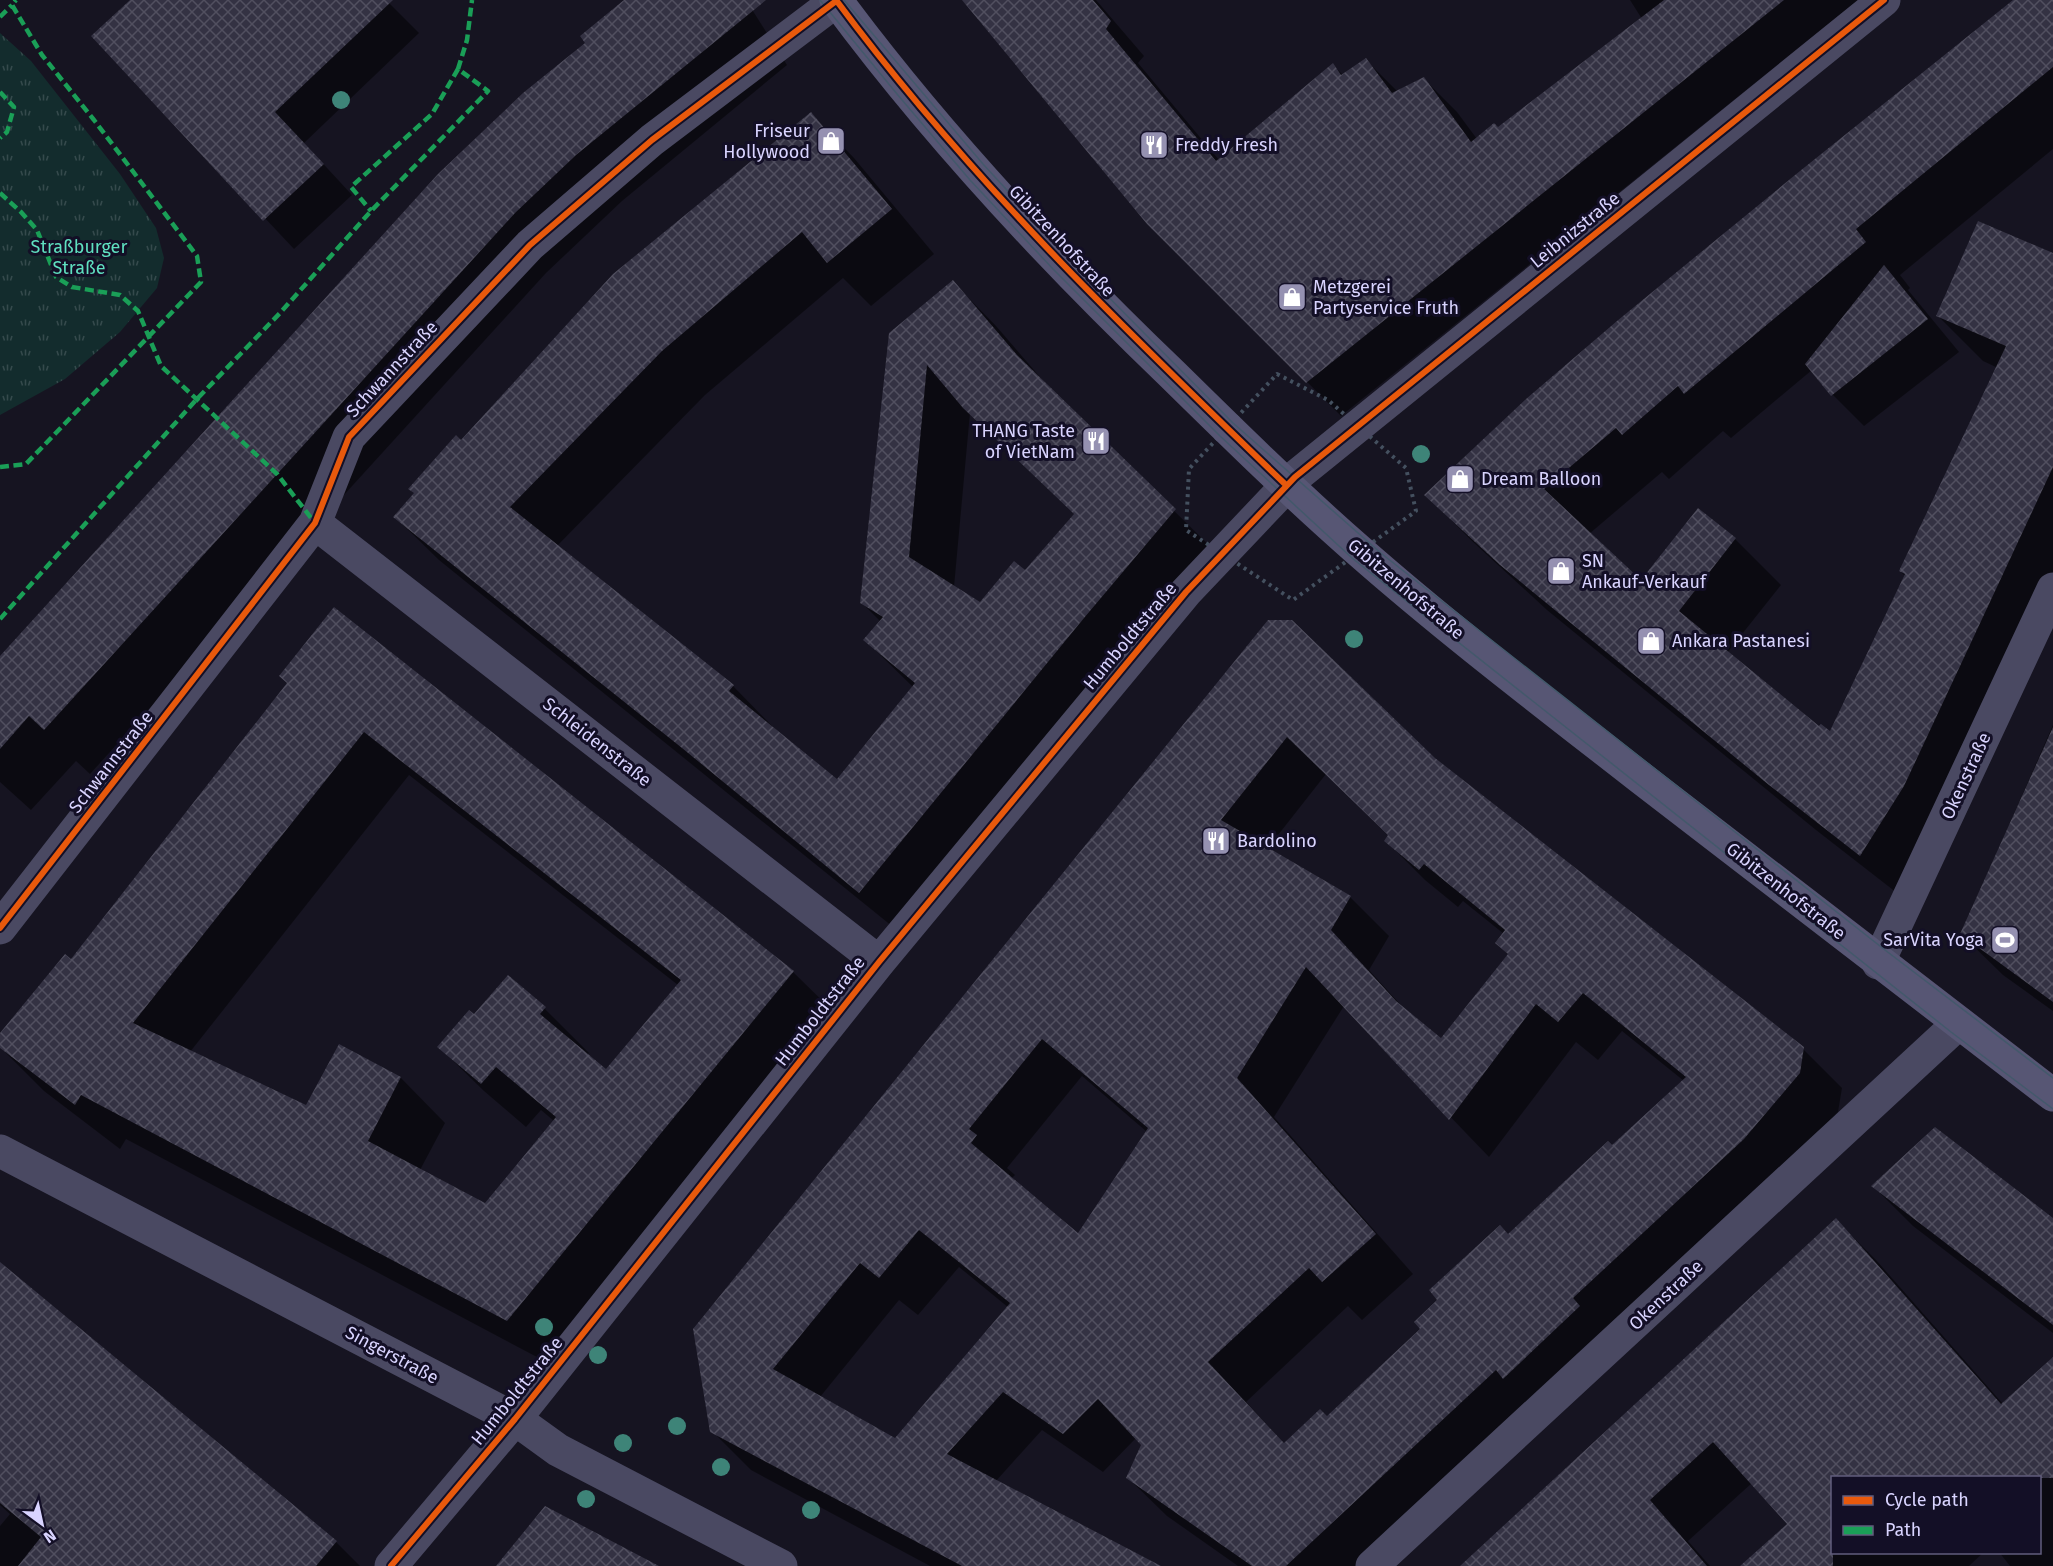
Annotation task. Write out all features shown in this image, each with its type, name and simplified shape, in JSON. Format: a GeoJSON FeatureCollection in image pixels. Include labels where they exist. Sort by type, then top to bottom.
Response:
{"type":"FeatureCollection","features":[{"type":"Feature","properties":{"kind":"main road","name":"Gibitzenhofstraße"},"geometry":{"type":"LineString","coordinates":[[836,0],[901,84],[1048,251],[1286,485],[1418,601],[1878,963],[2053,1095]]}},
{"type":"Feature","properties":{"kind":"street","name":"Schwannstraße"},"geometry":{"type":"LineString","coordinates":[[0,928],[315,523],[349,437],[530,245],[652,140],[836,0]]}},
{"type":"Feature","properties":{"kind":"street","name":"Leibnizstraße"},"geometry":{"type":"LineString","coordinates":[[1286,485],[1884,0]]}},
{"type":"Feature","properties":{"kind":"street","name":"Humboldtstraße"},"geometry":{"type":"LineString","coordinates":[[391,1566],[515,1419],[879,962],[1200,575],[1286,485]]}},
{"type":"Feature","properties":{"kind":"street","name":"Schleidenstraße"},"geometry":{"type":"LineString","coordinates":[[315,523],[879,962]]}},
{"type":"Feature","properties":{"kind":"street","name":"Okenstraße"},"geometry":{"type":"LineString","coordinates":[[1878,963],[2053,589]]}},
{"type":"Feature","properties":{"kind":"street","name":"Okenstraße"},"geometry":{"type":"LineString","coordinates":[[1372,1566],[1959,1023]]}},
{"type":"Feature","properties":{"kind":"street","name":"Singerstraße"},"geometry":{"type":"LineString","coordinates":[[0,1150],[515,1419],[558,1450],[781,1566]]}},
{"type":"Feature","properties":{"kind":"green space","name":"Straßburger Straße"},"geometry":{"type":"Polygon","coordinates":[[[0,33],[31,61],[120,174],[156,228],[164,258],[157,288],[120,332],[65,379],[0,415],[0,33]]]}},
{"type":"Feature","properties":{"kind":"building"},"geometry":{"type":"Polygon","coordinates":[[[130,0],[393,0],[275,112],[324,164],[263,221],[91,36],[130,0]]]}},
{"type":"Feature","properties":{"kind":"building"},"geometry":{"type":"Polygon","coordinates":[[[624,0],[766,0],[576,155],[515,213],[44,730],[29,716],[0,749],[0,656],[438,174],[523,93],[585,43],[580,36],[624,0]]]}},
{"type":"Feature","properties":{"kind":"building"},"geometry":{"type":"Polygon","coordinates":[[[962,0],[1093,0],[1111,21],[1106,29],[1216,161],[1333,63],[1341,75],[1366,58],[1392,93],[1424,77],[1471,142],[1494,123],[1498,127],[1664,0],[1784,0],[1306,383],[1147,224],[962,0]]]}},
{"type":"Feature","properties":{"kind":"building"},"geometry":{"type":"Polygon","coordinates":[[[2013,0],[2053,0],[2053,67],[1856,229],[1866,242],[1684,394],[1678,386],[1622,435],[1616,428],[1544,489],[1641,580],[1698,508],[1736,538],[1679,611],[1819,726],[1821,724],[1830,731],[1905,574],[1899,571],[2006,346],[1936,316],[1978,221],[2053,253],[2053,467],[1904,786],[1860,856],[1769,785],[1500,565],[1424,495],[1526,399],[1617,321],[2013,0]]]}},
{"type":"Feature","properties":{"kind":"building"},"geometry":{"type":"Polygon","coordinates":[[[811,112],[892,209],[827,263],[802,232],[662,351],[510,507],[734,685],[729,691],[837,779],[915,683],[863,640],[883,617],[860,603],[889,333],[953,280],[1017,355],[1176,509],[859,893],[393,517],[414,493],[408,489],[456,435],[461,440],[613,274],[811,112]],[[927,365],[909,557],[980,602],[1014,561],[1025,570],[1074,514],[963,408],[927,365]]]}},
{"type":"Feature","properties":{"kind":"building"},"geometry":{"type":"Polygon","coordinates":[[[1884,265],[1928,319],[1831,396],[1805,364],[1884,265]]]}},
{"type":"Feature","properties":{"kind":"building"},"geometry":{"type":"Polygon","coordinates":[[[334,607],[794,971],[507,1321],[81,1095],[75,1105],[0,1048],[0,1033],[65,954],[71,959],[287,683],[279,676],[334,607]],[[364,732],[133,1023],[306,1105],[339,1044],[401,1077],[368,1141],[485,1203],[556,1117],[496,1067],[481,1084],[437,1047],[469,1010],[474,1014],[508,975],[546,1007],[540,1014],[606,1069],[681,980],[364,732]]]}},
{"type":"Feature","properties":{"kind":"building"},"geometry":{"type":"Polygon","coordinates":[[[1268,620],[1292,620],[1435,758],[1804,1047],[1800,1073],[1744,1139],[1573,1298],[1580,1306],[1503,1379],[1496,1370],[1286,1566],[1252,1566],[1126,1478],[1141,1445],[1098,1399],[1063,1434],[1003,1392],[947,1454],[1161,1566],[962,1566],[710,1432],[693,1329],[1268,620]],[[1287,737],[1221,820],[1351,896],[1331,930],[1396,1001],[1441,1038],[1508,954],[1495,943],[1505,930],[1424,864],[1419,870],[1384,841],[1388,835],[1287,737]],[[1306,967],[1237,1078],[1376,1234],[1322,1282],[1309,1268],[1208,1362],[1284,1443],[1320,1409],[1327,1416],[1420,1329],[1414,1322],[1437,1300],[1429,1290],[1500,1225],[1508,1234],[1608,1141],[1612,1145],[1686,1077],[1583,993],[1558,1022],[1536,1004],[1449,1120],[1306,967]],[[1042,1039],[969,1129],[977,1135],[971,1143],[1078,1233],[1148,1128],[1042,1039]],[[919,1230],[879,1278],[860,1263],[773,1369],[895,1438],[1010,1303],[919,1230]]]}},
{"type":"Feature","properties":{"kind":"building"},"geometry":{"type":"Polygon","coordinates":[[[2053,727],[2053,1002],[1960,934],[2053,727]]]}},
{"type":"Feature","properties":{"kind":"building"},"geometry":{"type":"Polygon","coordinates":[[[1935,1127],[2053,1218],[2053,1325],[1871,1186],[1935,1127]]]}},
{"type":"Feature","properties":{"kind":"building"},"geometry":{"type":"Polygon","coordinates":[[[1836,1218],[2001,1404],[2053,1357],[2053,1478],[2041,1478],[2041,1476],[1831,1476],[1833,1566],[1740,1566],[1787,1524],[1713,1442],[1650,1500],[1707,1566],[1460,1566],[1836,1218]]]}},
{"type":"Feature","properties":{"kind":"building"},"geometry":{"type":"Polygon","coordinates":[[[0,1262],[337,1541],[316,1566],[18,1566],[41,1537],[0,1503],[0,1262]]]}},
{"type":"Feature","properties":{"kind":"building"},"geometry":{"type":"Polygon","coordinates":[[[545,1506],[659,1566],[496,1566],[545,1506]]]}},
{"type":"Feature","properties":{"kind":"tram line"},"geometry":{"type":"LineString","coordinates":[[820,0],[970,180],[1053,269],[1220,436],[1352,558],[1951,1032],[2053,1109]]}},
{"type":"Feature","properties":{"kind":"tram line"},"geometry":{"type":"LineString","coordinates":[[844,0],[983,164],[1061,249],[1233,423],[1382,554],[1885,950],[2053,1078]]}},
{"type":"Feature","properties":{"kind":"marked path"},"geometry":{"type":"LineString","coordinates":[[0,467],[26,464],[201,282],[197,256],[42,55],[12,5],[16,0]]}},
{"type":"Feature","properties":{"kind":"marked path"},"geometry":{"type":"LineString","coordinates":[[458,69],[467,40],[472,0]]}},
{"type":"Feature","properties":{"kind":"marked path"},"geometry":{"type":"LineString","coordinates":[[0,17],[12,5]]}},
{"type":"Feature","properties":{"kind":"marked path"},"geometry":{"type":"LineString","coordinates":[[0,619],[196,400],[280,313],[371,211],[488,91],[458,69],[432,114],[351,187],[371,211]]}},
{"type":"Feature","properties":{"kind":"marked path"},"geometry":{"type":"LineString","coordinates":[[0,92],[14,107],[7,132],[0,138]]}},
{"type":"Feature","properties":{"kind":"marked path"},"geometry":{"type":"LineString","coordinates":[[0,193],[37,230],[56,277],[72,287],[120,295],[138,311],[161,366],[277,474],[315,523]]}},
{"type":"Feature","properties":{"kind":"cycle path"},"geometry":{"type":"LineString","coordinates":[[836,0],[887,66],[994,191],[1167,370],[1286,485]]}},
{"type":"Feature","properties":{"kind":"cycle path"},"geometry":{"type":"LineString","coordinates":[[391,1566],[515,1419],[879,962],[1186,592],[1295,477],[1884,0]]}},
{"type":"Feature","properties":{"kind":"cycle path"},"geometry":{"type":"LineString","coordinates":[[0,928],[315,523],[349,437],[530,245],[652,140],[836,1]]}},
{"type":"Feature","properties":{"kind":"place","name":"Friseur Hollywood"},"geometry":{"type":"Point","coordinates":[831,141]}},
{"type":"Feature","properties":{"kind":"place","name":"Freddy Fresh"},"geometry":{"type":"Point","coordinates":[1154,145]}},
{"type":"Feature","properties":{"kind":"place","name":"Metzgerei Partyservice Fruth"},"geometry":{"type":"Point","coordinates":[1292,297]}},
{"type":"Feature","properties":{"kind":"place","name":"THANG Taste of VietNam"},"geometry":{"type":"Point","coordinates":[1096,441]}},
{"type":"Feature","properties":{"kind":"place","name":"Dream Balloon"},"geometry":{"type":"Point","coordinates":[1460,479]}},
{"type":"Feature","properties":{"kind":"place","name":"SN Ankauf-Verkauf"},"geometry":{"type":"Point","coordinates":[1561,571]}},
{"type":"Feature","properties":{"kind":"place","name":"Ankara Pastanesi"},"geometry":{"type":"Point","coordinates":[1651,641]}},
{"type":"Feature","properties":{"kind":"place","name":"Bardolino"},"geometry":{"type":"Point","coordinates":[1216,841]}},
{"type":"Feature","properties":{"kind":"place","name":"SarVita Yoga"},"geometry":{"type":"Point","coordinates":[2005,940]}}]}
